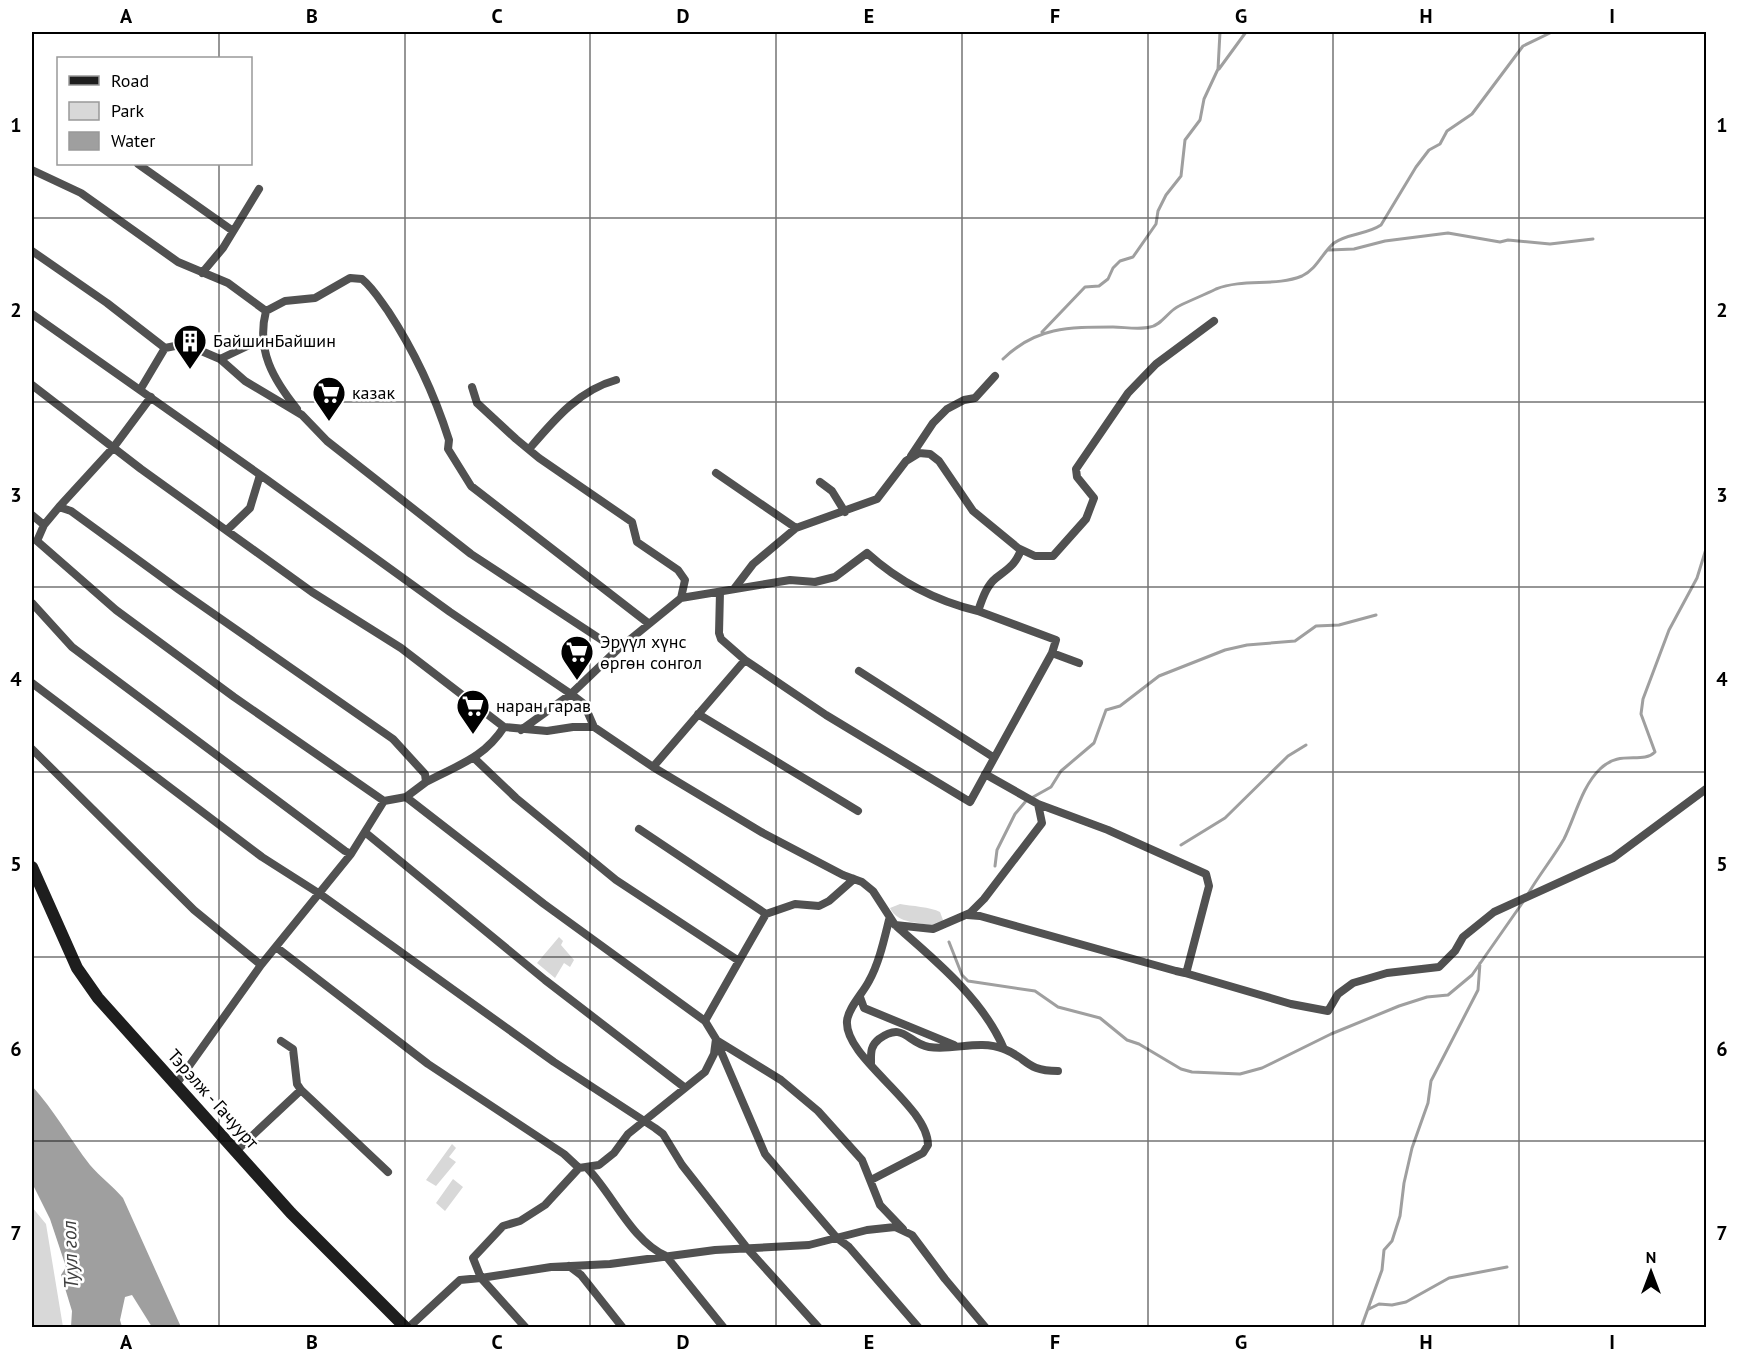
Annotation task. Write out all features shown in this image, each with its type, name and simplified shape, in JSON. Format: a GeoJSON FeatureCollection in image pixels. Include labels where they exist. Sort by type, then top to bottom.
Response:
{"type":"FeatureCollection","features":[{"type":"Feature","properties":{"kind":"main road","name":"Тэрэлж - Гачуурт"},"geometry":{"type":"LineString","coordinates":[[32,867],[62,937],[87,984],[136,1043],[177,1083],[291,1213],[407,1328]]}},
{"type":"Feature","properties":{"kind":"street"},"geometry":{"type":"LineString","coordinates":[[139,165],[233,231]]}},
{"type":"Feature","properties":{"kind":"street"},"geometry":{"type":"LineString","coordinates":[[32,170],[81,193],[178,262],[228,283],[266,311]]}},
{"type":"Feature","properties":{"kind":"street"},"geometry":{"type":"LineString","coordinates":[[201,273],[233,231],[259,189]]}},
{"type":"Feature","properties":{"kind":"street"},"geometry":{"type":"LineString","coordinates":[[32,251],[107,303],[165,348]]}},
{"type":"Feature","properties":{"kind":"street"},"geometry":{"type":"LineString","coordinates":[[266,311],[285,301],[315,298],[350,278],[362,279],[402,332],[426,375],[449,440],[448,448],[471,486],[648,623]]}},
{"type":"Feature","properties":{"kind":"street"},"geometry":{"type":"LineString","coordinates":[[266,311],[262,339],[268,368],[302,415],[327,441],[471,554],[617,650]]}},
{"type":"Feature","properties":{"kind":"street"},"geometry":{"type":"LineString","coordinates":[[32,314],[450,612],[571,694],[584,704],[594,728]]}},
{"type":"Feature","properties":{"kind":"street"},"geometry":{"type":"LineString","coordinates":[[906,461],[919,453],[930,454],[939,461],[973,511],[1021,550],[1035,556],[1053,556],[1086,519],[1094,498],[1077,477],[1076,469],[1128,393],[1156,364],[1214,321]]}},
{"type":"Feature","properties":{"kind":"street"},"geometry":{"type":"LineString","coordinates":[[220,359],[262,339]]}},
{"type":"Feature","properties":{"kind":"street"},"geometry":{"type":"LineString","coordinates":[[140,390],[165,348],[180,345],[192,347],[220,359],[245,381],[302,415]]}},
{"type":"Feature","properties":{"kind":"street"},"geometry":{"type":"LineString","coordinates":[[734,589],[753,564],[796,528],[877,500],[933,423],[956,405],[975,398],[995,376]]}},
{"type":"Feature","properties":{"kind":"street"},"geometry":{"type":"LineString","coordinates":[[530,448],[567,407],[602,384],[616,380]]}},
{"type":"Feature","properties":{"kind":"street"},"geometry":{"type":"LineString","coordinates":[[32,385],[113,448],[226,530],[312,592],[400,648],[504,727],[547,731],[573,726],[594,728],[653,767],[763,833],[873,891],[892,922],[944,967],[975,1004],[1004,1049]]}},
{"type":"Feature","properties":{"kind":"street"},"geometry":{"type":"LineString","coordinates":[[472,387],[477,403],[539,458],[632,522],[638,542],[678,570],[685,580],[681,598]]}},
{"type":"Feature","properties":{"kind":"street"},"geometry":{"type":"LineString","coordinates":[[151,397],[113,448],[44,525],[34,545],[234,697],[384,801],[406,797],[426,782],[474,758],[492,746],[504,727]]}},
{"type":"Feature","properties":{"kind":"street"},"geometry":{"type":"LineString","coordinates":[[716,473],[796,528]]}},
{"type":"Feature","properties":{"kind":"street"},"geometry":{"type":"LineString","coordinates":[[226,530],[250,508],[260,475]]}},
{"type":"Feature","properties":{"kind":"street"},"geometry":{"type":"LineString","coordinates":[[820,482],[832,491],[845,512]]}},
{"type":"Feature","properties":{"kind":"street"},"geometry":{"type":"LineString","coordinates":[[59,507],[71,511],[178,589],[393,739],[425,774],[426,782]]}},
{"type":"Feature","properties":{"kind":"street"},"geometry":{"type":"LineString","coordinates":[[32,515],[44,525]]}},
{"type":"Feature","properties":{"kind":"street"},"geometry":{"type":"LineString","coordinates":[[978,611],[989,586],[996,578],[1011,569],[1021,550]]}},
{"type":"Feature","properties":{"kind":"street"},"geometry":{"type":"LineString","coordinates":[[522,730],[571,694],[617,650],[681,598],[790,580],[815,582],[835,577],[867,553],[909,586],[955,606],[978,611],[1056,640],[1052,653],[970,802],[816,709],[745,660],[721,639],[719,633],[720,592]]}},
{"type":"Feature","properties":{"kind":"street"},"geometry":{"type":"LineString","coordinates":[[32,603],[72,647],[351,854]]}},
{"type":"Feature","properties":{"kind":"street"},"geometry":{"type":"LineString","coordinates":[[1052,653],[1079,663]]}},
{"type":"Feature","properties":{"kind":"street"},"geometry":{"type":"LineString","coordinates":[[653,767],[745,660]]}},
{"type":"Feature","properties":{"kind":"street"},"geometry":{"type":"LineString","coordinates":[[859,671],[993,757]]}},
{"type":"Feature","properties":{"kind":"street"},"geometry":{"type":"LineString","coordinates":[[32,683],[262,857],[320,894],[554,1062],[663,1134],[682,1165],[747,1248],[819,1328]]}},
{"type":"Feature","properties":{"kind":"street"},"geometry":{"type":"LineString","coordinates":[[698,714],[858,812]]}},
{"type":"Feature","properties":{"kind":"street"},"geometry":{"type":"LineString","coordinates":[[32,749],[194,910],[261,965]]}},
{"type":"Feature","properties":{"kind":"street"},"geometry":{"type":"LineString","coordinates":[[474,758],[516,798],[616,880],[739,961]]}},
{"type":"Feature","properties":{"kind":"street"},"geometry":{"type":"LineString","coordinates":[[985,774],[1038,804],[1108,830],[1206,874],[1209,886],[1185,973]]}},
{"type":"Feature","properties":{"kind":"street"},"geometry":{"type":"LineString","coordinates":[[967,915],[980,916],[1291,1004],[1328,1011],[1338,994],[1353,983],[1387,973],[1439,967],[1455,951],[1463,937],[1494,912],[1613,858],[1707,789]]}},
{"type":"Feature","properties":{"kind":"street"},"geometry":{"type":"LineString","coordinates":[[406,797],[544,904],[705,1021],[716,1039],[765,1154],[837,1238],[849,1246],[919,1328]]}},
{"type":"Feature","properties":{"kind":"street"},"geometry":{"type":"LineString","coordinates":[[177,1083],[261,965],[351,854],[384,801]]}},
{"type":"Feature","properties":{"kind":"street"},"geometry":{"type":"LineString","coordinates":[[892,922],[933,929],[967,915],[984,899],[1042,823],[1038,804]]}},
{"type":"Feature","properties":{"kind":"street"},"geometry":{"type":"LineString","coordinates":[[639,829],[766,914]]}},
{"type":"Feature","properties":{"kind":"street"},"geometry":{"type":"LineString","coordinates":[[366,833],[545,980],[684,1087]]}},
{"type":"Feature","properties":{"kind":"street"},"geometry":{"type":"LineString","coordinates":[[705,1021],[766,914],[795,904],[819,906],[829,901],[854,879]]}},
{"type":"Feature","properties":{"kind":"street"},"geometry":{"type":"LineString","coordinates":[[871,1180],[923,1153],[928,1145],[924,1126],[860,1051],[846,1024],[848,1013],[872,976],[892,922]]}},
{"type":"Feature","properties":{"kind":"street"},"geometry":{"type":"LineString","coordinates":[[276,947],[428,1064],[584,1169],[656,1252],[666,1256],[724,1328]]}},
{"type":"Feature","properties":{"kind":"street"},"geometry":{"type":"LineString","coordinates":[[860,997],[864,1008],[955,1046]]}},
{"type":"Feature","properties":{"kind":"street"},"geometry":{"type":"LineString","coordinates":[[872,1064],[871,1049],[875,1042],[888,1032],[897,1031],[925,1046],[939,1048],[986,1045],[1004,1049],[1027,1065],[1058,1071]]}},
{"type":"Feature","properties":{"kind":"street"},"geometry":{"type":"LineString","coordinates":[[526,1328],[481,1278],[473,1258],[503,1226],[520,1221],[545,1204],[584,1169],[598,1165],[614,1153],[628,1134],[646,1122],[684,1087],[705,1072],[714,1054],[716,1039]]}},
{"type":"Feature","properties":{"kind":"street"},"geometry":{"type":"LineString","coordinates":[[716,1039],[781,1080],[818,1111],[862,1160],[880,1205],[912,1235],[986,1328]]}},
{"type":"Feature","properties":{"kind":"street"},"geometry":{"type":"LineString","coordinates":[[282,1041],[293,1049],[297,1084],[301,1090],[388,1172]]}},
{"type":"Feature","properties":{"kind":"street"},"geometry":{"type":"LineString","coordinates":[[236,1152],[301,1090]]}},
{"type":"Feature","properties":{"kind":"street"},"geometry":{"type":"LineString","coordinates":[[407,1328],[460,1280],[666,1256],[809,1245],[867,1230],[903,1229]]}},
{"type":"Feature","properties":{"kind":"street"},"geometry":{"type":"LineString","coordinates":[[569,1266],[581,1275],[623,1328]]}},
{"type":"Feature","properties":{"kind":"green space"},"geometry":{"type":"Polygon","coordinates":[[[900,904],[936,910],[940,912],[943,920],[936,927],[904,920],[890,908],[900,904]]]}},
{"type":"Feature","properties":{"kind":"green space"},"geometry":{"type":"Polygon","coordinates":[[[559,937],[563,941],[561,945],[574,960],[570,967],[564,963],[555,978],[537,963],[559,937]]]}},
{"type":"Feature","properties":{"kind":"green space"},"geometry":{"type":"Polygon","coordinates":[[[452,1144],[456,1148],[449,1157],[456,1162],[436,1186],[426,1180],[452,1144]]]}},
{"type":"Feature","properties":{"kind":"green space"},"geometry":{"type":"Polygon","coordinates":[[[453,1179],[463,1187],[445,1211],[436,1203],[453,1179]]]}},
{"type":"Feature","properties":{"kind":"green space"},"geometry":{"type":"Polygon","coordinates":[[[32,1207],[46,1224],[63,1327],[32,1327],[32,1207]]]}},
{"type":"Feature","properties":{"kind":"water","name":"Туул гол"},"geometry":{"type":"Polygon","coordinates":[[[32,1086],[90,1165],[123,1198],[181,1327],[152,1327],[132,1295],[125,1297],[120,1320],[122,1327],[71,1327],[72,1311],[61,1275],[66,1267],[50,1219],[32,1183],[32,1086]]]}},
{"type":"Feature","properties":{"kind":"waterway"},"geometry":{"type":"LineString","coordinates":[[1042,332],[1085,287],[1099,286],[1108,279],[1113,268],[1120,261],[1133,257],[1156,224],[1158,211],[1166,195],[1181,176],[1185,140],[1200,120],[1204,99],[1218,69],[1220,32]]}},
{"type":"Feature","properties":{"kind":"waterway"},"geometry":{"type":"LineString","coordinates":[[1219,69],[1246,32]]}},
{"type":"Feature","properties":{"kind":"waterway"},"geometry":{"type":"LineString","coordinates":[[1003,359],[1028,340],[1054,331],[1081,328],[1150,327],[1158,324],[1179,306],[1216,289],[1237,284],[1281,281],[1302,276],[1316,265],[1334,243],[1381,225],[1429,150],[1440,144],[1447,131],[1472,114],[1523,46],[1552,32]]}},
{"type":"Feature","properties":{"kind":"waterway"},"geometry":{"type":"LineString","coordinates":[[1329,250],[1354,249],[1385,241],[1448,233],[1500,242],[1508,240],[1550,244],[1593,239]]}},
{"type":"Feature","properties":{"kind":"waterway"},"geometry":{"type":"LineString","coordinates":[[1528,894],[1564,839],[1588,784],[1600,769],[1615,760],[1650,756],[1655,752],[1641,714],[1643,699],[1669,630],[1697,578],[1706,549]]}},
{"type":"Feature","properties":{"kind":"waterway"},"geometry":{"type":"LineString","coordinates":[[995,866],[997,850],[1015,814],[1026,801],[1051,787],[1061,771],[1094,743],[1106,710],[1120,706],[1159,676],[1225,650],[1247,645],[1295,641],[1316,626],[1339,625],[1376,615]]}},
{"type":"Feature","properties":{"kind":"waterway"},"geometry":{"type":"LineString","coordinates":[[1181,845],[1225,818],[1288,756],[1306,745]]}},
{"type":"Feature","properties":{"kind":"waterway"},"geometry":{"type":"LineString","coordinates":[[949,942],[962,975],[968,981],[1035,991],[1058,1007],[1100,1018],[1127,1040],[1139,1044],[1181,1069],[1192,1072],[1240,1074],[1262,1068],[1331,1034],[1399,1006],[1427,997],[1448,995],[1472,975],[1523,902]]}},
{"type":"Feature","properties":{"kind":"waterway"},"geometry":{"type":"LineString","coordinates":[[1361,1328],[1382,1270],[1384,1250],[1392,1241],[1400,1216],[1412,1148],[1428,1103],[1431,1081],[1478,990],[1480,963]]}},
{"type":"Feature","properties":{"kind":"waterway"},"geometry":{"type":"LineString","coordinates":[[1369,1309],[1379,1304],[1392,1305],[1406,1302],[1449,1278],[1507,1267]]}},
{"type":"Feature","properties":{"kind":"place","name":"БайшинБайшин"},"geometry":{"type":"Point","coordinates":[190,370]}},
{"type":"Feature","properties":{"kind":"place","name":"казак"},"geometry":{"type":"Point","coordinates":[329,422]}},
{"type":"Feature","properties":{"kind":"place","name":"Эрүүл хүнс өргөн сонгол"},"geometry":{"type":"Point","coordinates":[577,681]}},
{"type":"Feature","properties":{"kind":"place","name":"наран гарав"},"geometry":{"type":"Point","coordinates":[473,735]}}]}
